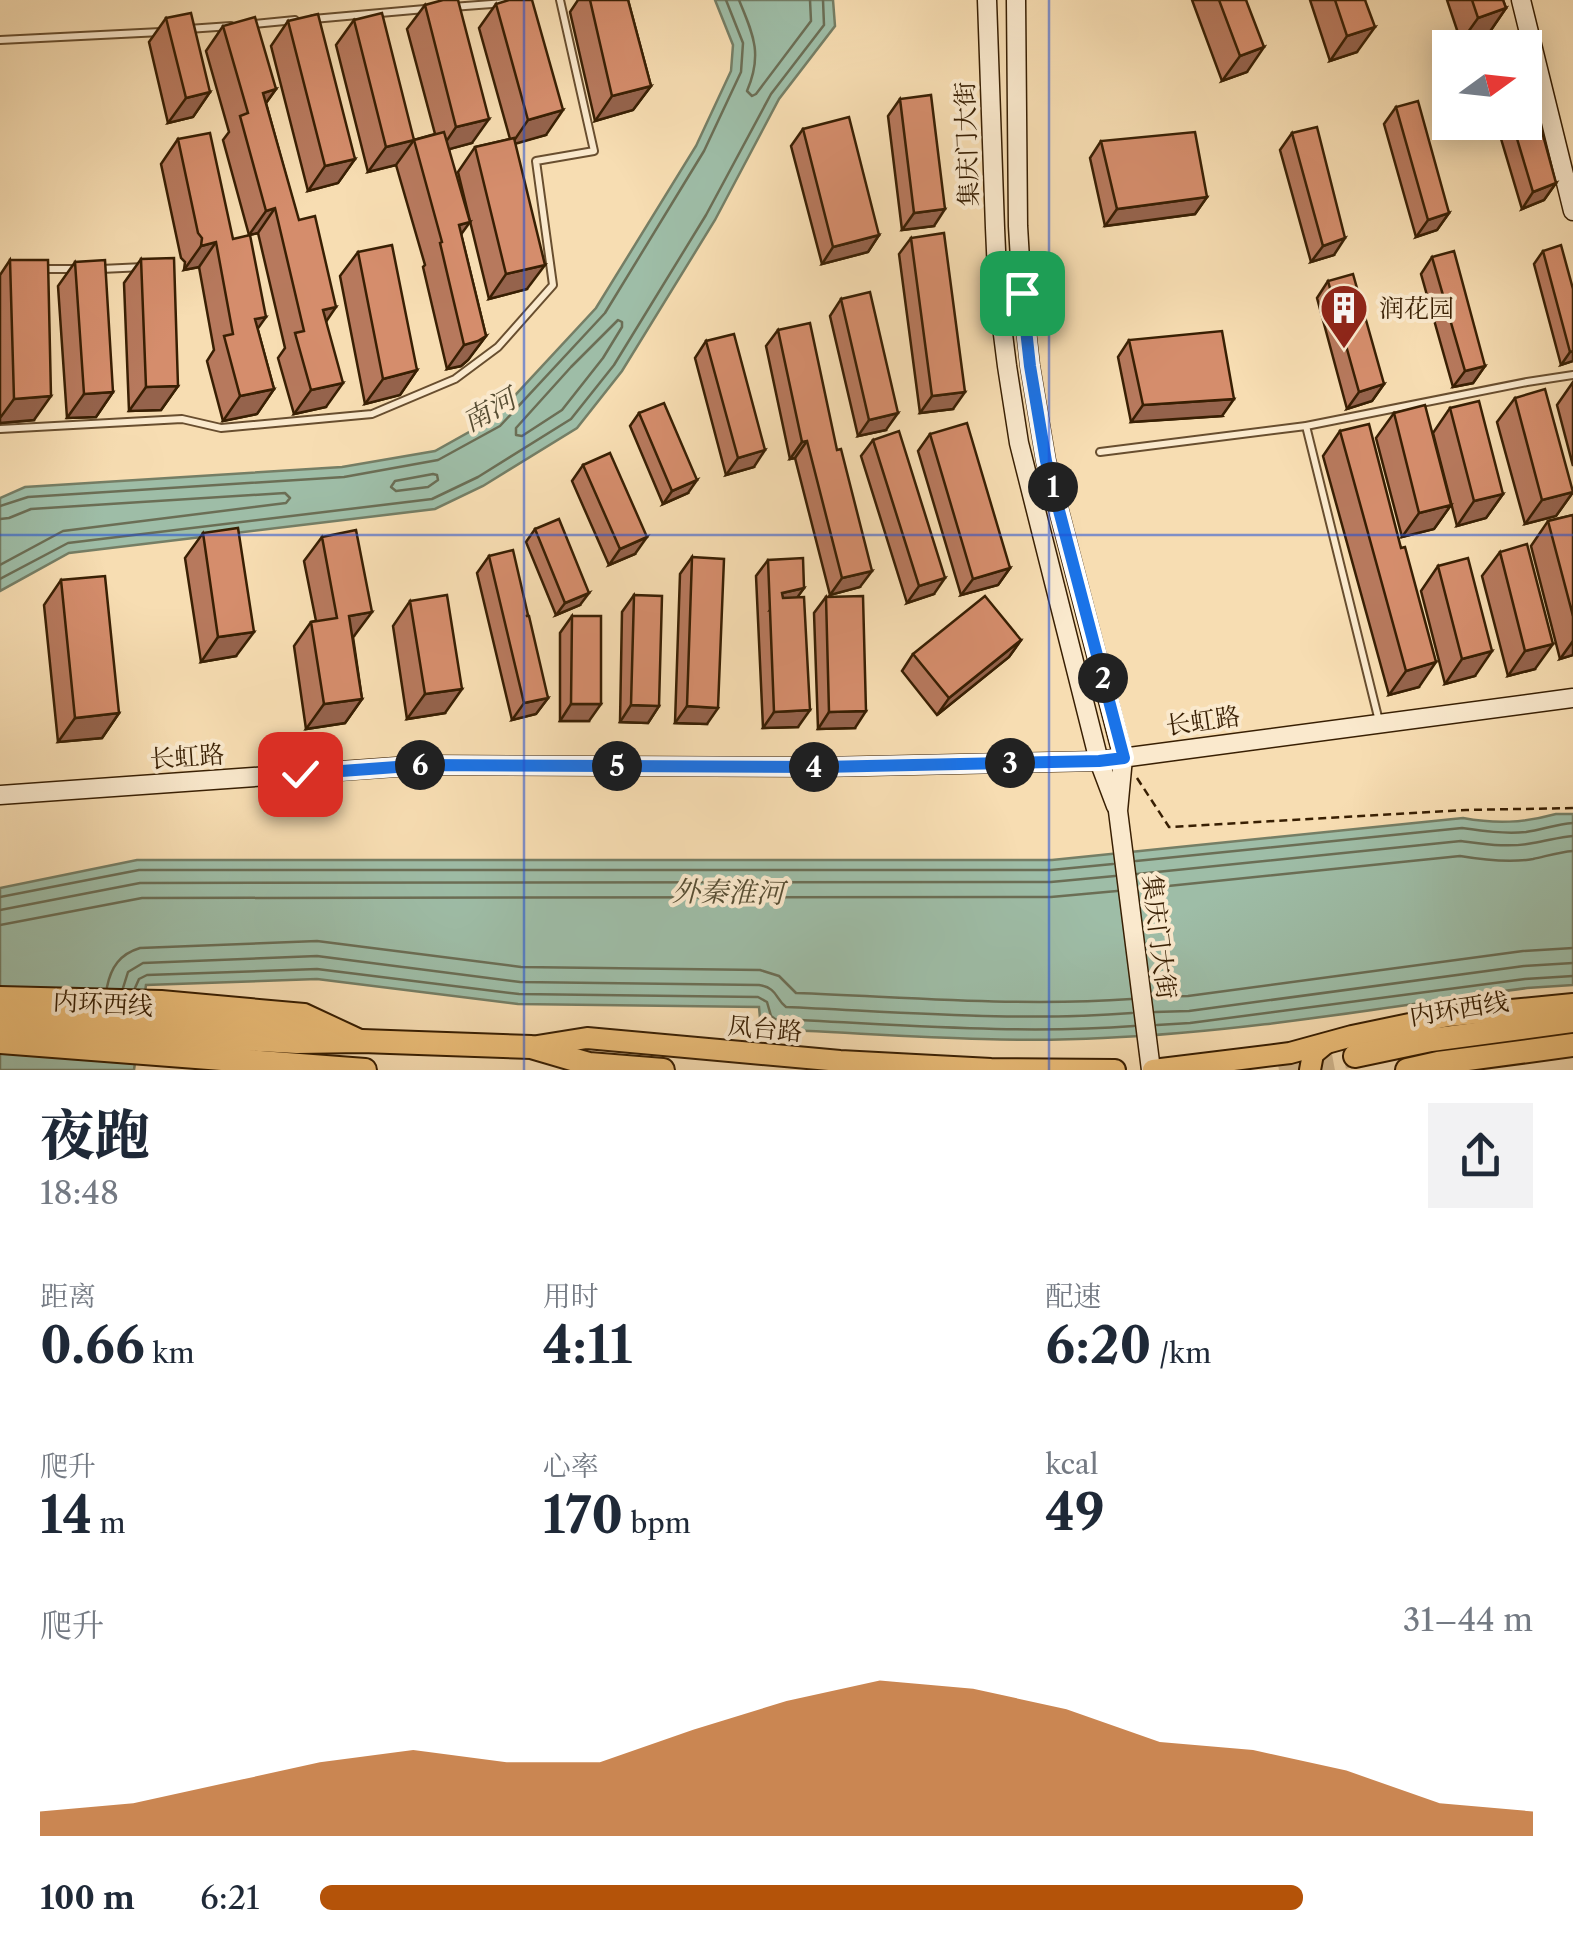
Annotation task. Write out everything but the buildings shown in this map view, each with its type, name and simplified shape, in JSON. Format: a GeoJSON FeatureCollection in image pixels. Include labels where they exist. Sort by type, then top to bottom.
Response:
{"type":"FeatureCollection","features":[{"type":"Feature","properties":{"kind":"highway"},"geometry":{"type":"LineString","coordinates":[[0,1010],[203,1028],[297,1042],[531,1047],[590,1064],[664,1070]]}},
{"type":"Feature","properties":{"kind":"highway","name":"内环西线"},"geometry":{"type":"LineString","coordinates":[[1355,1056],[1431,1040],[1573,1020]]}},
{"type":"Feature","properties":{"kind":"highway","name":"内环西线"},"geometry":{"type":"LineString","coordinates":[[0,1026],[203,1028]]}},
{"type":"Feature","properties":{"kind":"highway"},"geometry":{"type":"LineString","coordinates":[[0,1042],[365,1070]]}},
{"type":"Feature","properties":{"kind":"highway","name":"内环西线"},"geometry":{"type":"LineString","coordinates":[[1407,1070],[1573,1045]]}},
{"type":"Feature","properties":{"kind":"main road","name":"集庆门大街"},"geometry":{"type":"LineString","coordinates":[[987,0],[998,295],[1013,404],[1023,462],[1099,761],[1119,817]]}},
{"type":"Feature","properties":{"kind":"main road","name":"集庆门大街"},"geometry":{"type":"LineString","coordinates":[[1016,0],[1018,226],[1030,366],[1046,461],[1124,758],[1119,817],[1152,1070]]}},
{"type":"Feature","properties":{"kind":"main road"},"geometry":{"type":"LineString","coordinates":[[1521,0],[1573,211]]}},
{"type":"Feature","properties":{"kind":"main road","name":"长虹路"},"geometry":{"type":"LineString","coordinates":[[0,795],[424,765],[821,767],[1099,761],[1573,698]]}},
{"type":"Feature","properties":{"kind":"main road"},"geometry":{"type":"LineString","coordinates":[[0,997],[161,1001],[304,1014],[362,1041]]}},
{"type":"Feature","properties":{"kind":"main road"},"geometry":{"type":"LineString","coordinates":[[1152,1070],[1290,1054],[1448,1016],[1573,1004]]}},
{"type":"Feature","properties":{"kind":"main road","name":"凤台路"},"geometry":{"type":"LineString","coordinates":[[531,1047],[586,1038],[840,1061],[991,1069],[1115,1070]]}},
{"type":"Feature","properties":{"kind":"main road"},"geometry":{"type":"LineString","coordinates":[[1310,1070],[1313,1054],[1325,1044]]}},
{"type":"Feature","properties":{"kind":"lane"},"geometry":{"type":"LineString","coordinates":[[0,429],[182,420],[221,428],[372,414],[454,379],[498,347],[553,285],[536,161],[594,151],[560,0]]}},
{"type":"Feature","properties":{"kind":"lane"},"geometry":{"type":"LineString","coordinates":[[182,30],[516,2]]}},
{"type":"Feature","properties":{"kind":"lane"},"geometry":{"type":"LineString","coordinates":[[0,40],[162,32]]}},
{"type":"Feature","properties":{"kind":"lane"},"geometry":{"type":"LineString","coordinates":[[100,269],[159,266]]}},
{"type":"Feature","properties":{"kind":"lane"},"geometry":{"type":"LineString","coordinates":[[40,269],[80,269]]}},
{"type":"Feature","properties":{"kind":"lane"},"geometry":{"type":"LineString","coordinates":[[1100,452],[1306,426],[1573,375]]}},
{"type":"Feature","properties":{"kind":"lane"},"geometry":{"type":"LineString","coordinates":[[1306,426],[1380,722]]}},
{"type":"Feature","properties":{"kind":"path"},"geometry":{"type":"LineString","coordinates":[[1124,758],[1169,827],[1466,810],[1573,808]]}},
{"type":"Feature","properties":{"kind":"water"},"geometry":{"type":"Polygon","coordinates":[[[715,0],[833,0],[835,26],[779,99],[715,220],[622,371],[577,428],[483,486],[435,509],[69,553],[0,591],[0,498],[25,487],[342,467],[435,451],[494,418],[596,308],[696,146],[731,71],[733,45],[715,0]]]}},
{"type":"Feature","properties":{"kind":"water","name":"外秦淮河"},"geometry":{"type":"Polygon","coordinates":[[[1573,814],[1573,985],[1209,1030],[1018,1040],[761,1029],[759,1007],[518,1004],[317,979],[146,985],[134,1070],[0,1070],[0,888],[137,860],[1052,860],[1463,818],[1510,822],[1573,814]]]}},
{"type":"Feature","properties":{"kind":"tunnel"},"geometry":{"type":"LineString","coordinates":[[1279,1070],[1355,1056]]}},
{"type":"Feature","properties":{"kind":"place","name":"润花园"},"geometry":{"type":"Point","coordinates":[1344,350]}},
{"type":"Feature","properties":{"kind":"route"},"geometry":{"type":"LineString","coordinates":[[300,774],[424,765],[821,767],[1124,758],[1046,461],[1022,293]]}},
{"type":"Feature","properties":{"kind":"water label","name":"南河"},"geometry":{"type":"Point","coordinates":[489,410]}}]}
